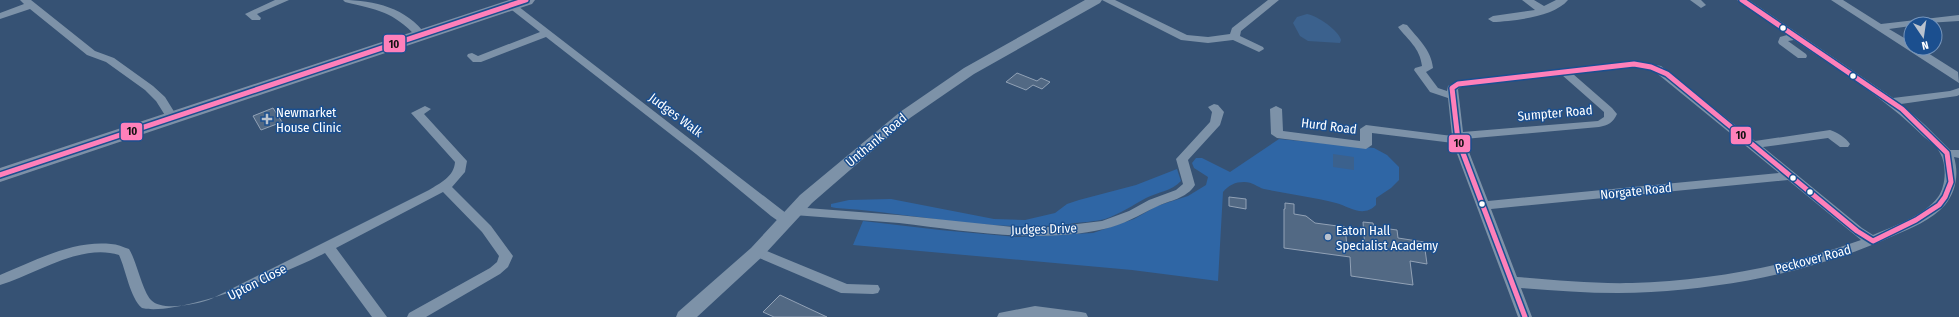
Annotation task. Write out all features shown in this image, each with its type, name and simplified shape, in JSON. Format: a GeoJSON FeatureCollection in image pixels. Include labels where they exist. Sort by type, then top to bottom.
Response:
{"type":"FeatureCollection","features":[{"type":"Feature","properties":{"kind":"highway"},"geometry":{"type":"LineString","coordinates":[[0,175],[518,2]]}},
{"type":"Feature","properties":{"kind":"street"},"geometry":{"type":"LineString","coordinates":[[250,14],[284,0]]}},
{"type":"Feature","properties":{"kind":"street"},"geometry":{"type":"LineString","coordinates":[[348,0],[380,7],[398,14],[421,35]]}},
{"type":"Feature","properties":{"kind":"street","name":"Unthank Road"},"geometry":{"type":"LineString","coordinates":[[685,317],[757,252],[790,216],[875,140],[929,97],[969,71],[1094,0]]}},
{"type":"Feature","properties":{"kind":"street"},"geometry":{"type":"LineString","coordinates":[[1107,0],[1185,38],[1234,37],[1259,49]]}},
{"type":"Feature","properties":{"kind":"street"},"geometry":{"type":"LineString","coordinates":[[1234,37],[1236,30],[1274,0]]}},
{"type":"Feature","properties":{"kind":"street"},"geometry":{"type":"LineString","coordinates":[[1527,0],[1542,10]]}},
{"type":"Feature","properties":{"kind":"street"},"geometry":{"type":"LineString","coordinates":[[1493,19],[1507,18],[1542,10],[1563,0]]}},
{"type":"Feature","properties":{"kind":"street"},"geometry":{"type":"LineString","coordinates":[[1742,0],[1892,102],[1918,123],[1947,153],[1959,154]]}},
{"type":"Feature","properties":{"kind":"street"},"geometry":{"type":"LineString","coordinates":[[1836,0],[1903,42]]}},
{"type":"Feature","properties":{"kind":"street","name":"Judges Walk"},"geometry":{"type":"LineString","coordinates":[[518,2],[547,33],[700,151],[776,213],[790,216]]}},
{"type":"Feature","properties":{"kind":"street"},"geometry":{"type":"LineString","coordinates":[[0,16],[28,3],[91,53],[110,60],[149,88],[161,98],[172,118]]}},
{"type":"Feature","properties":{"kind":"street"},"geometry":{"type":"LineString","coordinates":[[1879,27],[1958,14]]}},
{"type":"Feature","properties":{"kind":"street"},"geometry":{"type":"LineString","coordinates":[[1402,31],[1420,43],[1428,58],[1428,68],[1419,70],[1434,90],[1452,96]]}},
{"type":"Feature","properties":{"kind":"street"},"geometry":{"type":"LineString","coordinates":[[477,60],[547,33]]}},
{"type":"Feature","properties":{"kind":"street"},"geometry":{"type":"LineString","coordinates":[[1796,36],[1788,37],[1784,39],[1783,42],[1802,56]]}},
{"type":"Feature","properties":{"kind":"street"},"geometry":{"type":"LineString","coordinates":[[1925,56],[1957,76]]}},
{"type":"Feature","properties":{"kind":"street"},"geometry":{"type":"LineString","coordinates":[[1525,317],[1458,138],[1452,88],[1458,84],[1634,64],[1657,68],[1672,78],[1858,231],[1873,240]]}},
{"type":"Feature","properties":{"kind":"street","name":"Sumpter Road"},"geometry":{"type":"LineString","coordinates":[[1458,138],[1599,124],[1610,119],[1611,114],[1608,110],[1564,72]]}},
{"type":"Feature","properties":{"kind":"street"},"geometry":{"type":"LineString","coordinates":[[1892,102],[1953,94],[1959,91]]}},
{"type":"Feature","properties":{"kind":"street","name":"Judges Drive"},"geometry":{"type":"LineString","coordinates":[[790,216],[1013,231],[1052,231],[1103,225],[1134,214],[1153,203],[1180,193],[1189,185],[1182,159],[1216,123],[1218,112],[1214,107]]}},
{"type":"Feature","properties":{"kind":"street","name":"Hurd Road"},"geometry":{"type":"LineString","coordinates":[[1276,109],[1277,134],[1366,145],[1366,129],[1458,138]]}},
{"type":"Feature","properties":{"kind":"street","name":"Upton Close"},"geometry":{"type":"LineString","coordinates":[[0,280],[80,251],[106,247],[117,248],[124,252],[146,303],[151,311],[165,314],[180,314],[198,310],[216,303],[444,186],[459,172],[461,161],[417,113]]}},
{"type":"Feature","properties":{"kind":"street"},"geometry":{"type":"LineString","coordinates":[[1818,125],[1844,144]]}},
{"type":"Feature","properties":{"kind":"street"},"geometry":{"type":"LineString","coordinates":[[1752,145],[1830,134]]}},
{"type":"Feature","properties":{"kind":"street","name":"Peckover Road"},"geometry":{"type":"LineString","coordinates":[[1511,282],[1609,288],[1691,284],[1747,276],[1799,264],[1873,240],[1916,220],[1939,205],[1945,197],[1951,182],[1947,153]]}},
{"type":"Feature","properties":{"kind":"street","name":"Norgate Road"},"geometry":{"type":"LineString","coordinates":[[1483,206],[1790,176]]}},
{"type":"Feature","properties":{"kind":"street"},"geometry":{"type":"LineString","coordinates":[[414,317],[496,271],[503,264],[506,256],[503,250],[484,228],[444,186]]}},
{"type":"Feature","properties":{"kind":"street"},"geometry":{"type":"LineString","coordinates":[[327,246],[380,317]]}},
{"type":"Feature","properties":{"kind":"street"},"geometry":{"type":"LineString","coordinates":[[757,252],[843,294],[873,289]]}},
{"type":"Feature","properties":{"kind":"street"},"geometry":{"type":"LineString","coordinates":[[1004,317],[1035,312],[1081,317]]}},
{"type":"Feature","properties":{"kind":"shaded area"},"geometry":{"type":"Polygon","coordinates":[[[1307,14],[1317,18],[1332,28],[1339,36],[1341,40],[1340,43],[1308,41],[1300,36],[1293,23],[1297,17],[1307,14]]]}},
{"type":"Feature","properties":{"kind":"shaded area"},"geometry":{"type":"Polygon","coordinates":[[[1279,139],[1374,148],[1387,155],[1399,167],[1399,180],[1391,188],[1376,198],[1376,205],[1366,211],[1356,210],[1327,201],[1264,189],[1247,182],[1232,184],[1223,192],[1218,281],[1132,270],[853,245],[863,221],[1017,237],[1093,233],[1134,219],[1157,206],[1188,196],[1206,185],[1208,177],[1194,168],[1192,163],[1196,158],[1202,158],[1230,172],[1279,139]]]}},
{"type":"Feature","properties":{"kind":"shaded area"},"geometry":{"type":"Polygon","coordinates":[[[1333,154],[1354,157],[1354,170],[1333,167],[1333,154]]]}},
{"type":"Feature","properties":{"kind":"shaded area"},"geometry":{"type":"Polygon","coordinates":[[[1177,169],[1181,181],[1173,187],[1146,198],[1111,217],[1096,221],[1069,224],[1011,226],[982,224],[831,207],[831,204],[849,200],[891,199],[994,219],[1025,220],[1055,213],[1067,204],[1136,185],[1177,169]]]}},
{"type":"Feature","properties":{"kind":"building"},"geometry":{"type":"Polygon","coordinates":[[[1017,73],[1037,81],[1041,78],[1050,82],[1042,89],[1033,85],[1026,90],[1006,82],[1017,73]]]}},
{"type":"Feature","properties":{"kind":"building","name":"Newmarket House Clinic"},"geometry":{"type":"Polygon","coordinates":[[[273,108],[282,122],[261,130],[253,116],[273,108]]]}},
{"type":"Feature","properties":{"kind":"building"},"geometry":{"type":"Polygon","coordinates":[[[1229,197],[1246,199],[1246,209],[1229,206],[1229,197]]]}},
{"type":"Feature","properties":{"kind":"building"},"geometry":{"type":"Polygon","coordinates":[[[1285,203],[1294,204],[1294,214],[1306,216],[1315,223],[1345,227],[1347,246],[1365,249],[1363,222],[1373,223],[1374,227],[1397,230],[1398,238],[1424,242],[1427,264],[1410,261],[1413,285],[1351,276],[1350,257],[1284,248],[1285,203]]]}},
{"type":"Feature","properties":{"kind":"building"},"geometry":{"type":"Polygon","coordinates":[[[780,295],[827,317],[774,317],[763,312],[780,295]]]}},
{"type":"Feature","properties":{"kind":"transit line","name":"10"},"geometry":{"type":"LineString","coordinates":[[0,175],[526,0]]}},
{"type":"Feature","properties":{"kind":"transit line","name":"10"},"geometry":{"type":"LineString","coordinates":[[1525,317],[1458,140],[1452,88],[1458,84],[1634,64],[1651,67],[1667,74],[1857,231],[1873,241],[1916,220],[1939,205],[1945,197],[1951,182],[1947,153],[1902,109],[1742,0]]}},
{"type":"Feature","properties":{"kind":"place","name":"Newmarket House Clinic"},"geometry":{"type":"Point","coordinates":[267,119]}},
{"type":"Feature","properties":{"kind":"place","name":"Eaton Hall Specialist Academy"},"geometry":{"type":"Point","coordinates":[1328,237]}}]}
